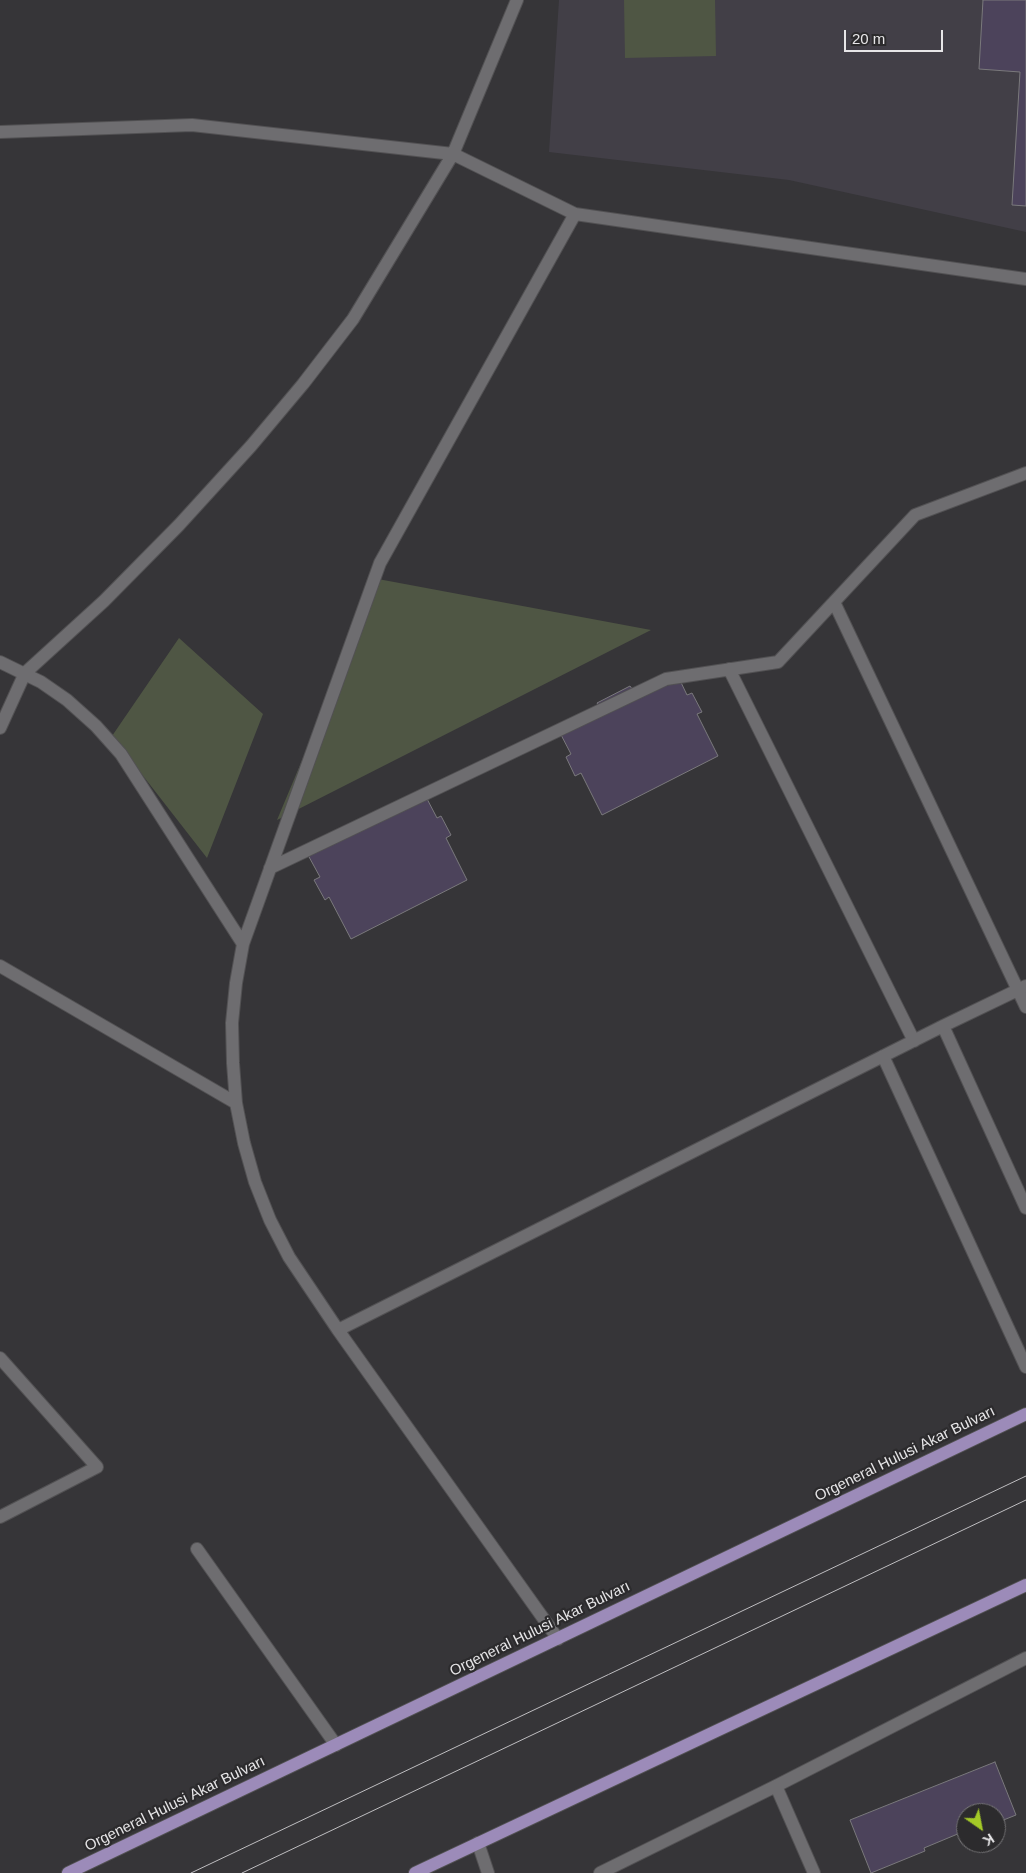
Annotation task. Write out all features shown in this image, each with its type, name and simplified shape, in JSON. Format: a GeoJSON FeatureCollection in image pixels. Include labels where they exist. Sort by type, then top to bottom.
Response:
{"type":"FeatureCollection","features":[{"type":"Feature","properties":{"kind":"main road","name":"Orgeneral Hulusi Akar Bulvarı"},"geometry":{"type":"LineString","coordinates":[[68,1873],[1026,1414]]}},
{"type":"Feature","properties":{"kind":"main road"},"geometry":{"type":"LineString","coordinates":[[415,1873],[1026,1585]]}},
{"type":"Feature","properties":{"kind":"street"},"geometry":{"type":"LineString","coordinates":[[0,728],[25,673],[104,601],[179,525],[303,384],[353,319],[453,154],[517,0]]}},
{"type":"Feature","properties":{"kind":"street"},"geometry":{"type":"LineString","coordinates":[[0,132],[192,125],[453,154],[575,214],[1026,279]]}},
{"type":"Feature","properties":{"kind":"street"},"geometry":{"type":"LineString","coordinates":[[558,1639],[338,1330],[289,1257],[270,1220],[255,1182],[244,1143],[236,1103],[232,1023],[236,983],[243,944],[380,563],[575,214]]}},
{"type":"Feature","properties":{"kind":"street"},"geometry":{"type":"LineString","coordinates":[[270,868],[666,679],[778,662],[915,514],[1026,473]]}},
{"type":"Feature","properties":{"kind":"street"},"geometry":{"type":"LineString","coordinates":[[834,602],[1022,988],[1026,1008]]}},
{"type":"Feature","properties":{"kind":"street"},"geometry":{"type":"LineString","coordinates":[[0,662],[25,673],[67,700],[96,726],[121,754],[243,944]]}},
{"type":"Feature","properties":{"kind":"street"},"geometry":{"type":"LineString","coordinates":[[729,670],[914,1041]]}},
{"type":"Feature","properties":{"kind":"street"},"geometry":{"type":"LineString","coordinates":[[0,966],[236,1103]]}},
{"type":"Feature","properties":{"kind":"street"},"geometry":{"type":"LineString","coordinates":[[338,1330],[1022,988]]}},
{"type":"Feature","properties":{"kind":"street"},"geometry":{"type":"LineString","coordinates":[[943,1026],[1026,1208]]}},
{"type":"Feature","properties":{"kind":"street"},"geometry":{"type":"LineString","coordinates":[[883,1056],[1026,1367]]}},
{"type":"Feature","properties":{"kind":"street"},"geometry":{"type":"LineString","coordinates":[[0,1358],[97,1467],[0,1517]]}},
{"type":"Feature","properties":{"kind":"street"},"geometry":{"type":"LineString","coordinates":[[197,1549],[336,1745]]}},
{"type":"Feature","properties":{"kind":"street"},"geometry":{"type":"LineString","coordinates":[[600,1873],[776,1786],[1026,1658]]}},
{"type":"Feature","properties":{"kind":"street"},"geometry":{"type":"LineString","coordinates":[[776,1786],[814,1873]]}},
{"type":"Feature","properties":{"kind":"street"},"geometry":{"type":"LineString","coordinates":[[478,1843],[488,1873]]}},
{"type":"Feature","properties":{"kind":"shaded area"},"geometry":{"type":"Polygon","coordinates":[[[559,0],[1026,0],[1026,232],[789,180],[549,152],[559,0]]]}},
{"type":"Feature","properties":{"kind":"green space"},"geometry":{"type":"Polygon","coordinates":[[[624,0],[715,0],[716,56],[625,58],[624,0]]]}},
{"type":"Feature","properties":{"kind":"green space"},"geometry":{"type":"Polygon","coordinates":[[[378,579],[651,630],[277,820],[378,579]]]}},
{"type":"Feature","properties":{"kind":"green space"},"geometry":{"type":"Polygon","coordinates":[[[179,638],[263,714],[207,858],[112,736],[179,638]]]}},
{"type":"Feature","properties":{"kind":"building"},"geometry":{"type":"Polygon","coordinates":[[[983,0],[1026,0],[1026,206],[1012,205],[1020,72],[979,69],[983,0]]]}},
{"type":"Feature","properties":{"kind":"building"},"geometry":{"type":"Polygon","coordinates":[[[676,672],[687,695],[692,693],[702,712],[697,714],[718,756],[602,815],[581,773],[575,776],[566,757],[571,754],[559,731],[601,710],[597,703],[630,686],[635,693],[676,672]]]}},
{"type":"Feature","properties":{"kind":"building"},"geometry":{"type":"Polygon","coordinates":[[[425,795],[437,818],[441,816],[451,835],[446,838],[467,880],[351,939],[329,897],[325,900],[314,880],[320,877],[308,855],[425,795]]]}},
{"type":"Feature","properties":{"kind":"building"},"geometry":{"type":"Polygon","coordinates":[[[995,1762],[1016,1815],[1006,1819],[1006,1803],[956,1803],[956,1835],[924,1848],[925,1851],[871,1873],[850,1820],[995,1762]]]}},
{"type":"Feature","properties":{"kind":"tram line"},"geometry":{"type":"LineString","coordinates":[[191,1873],[1026,1476]]}},
{"type":"Feature","properties":{"kind":"tram line"},"geometry":{"type":"LineString","coordinates":[[242,1873],[1026,1500]]}}]}
